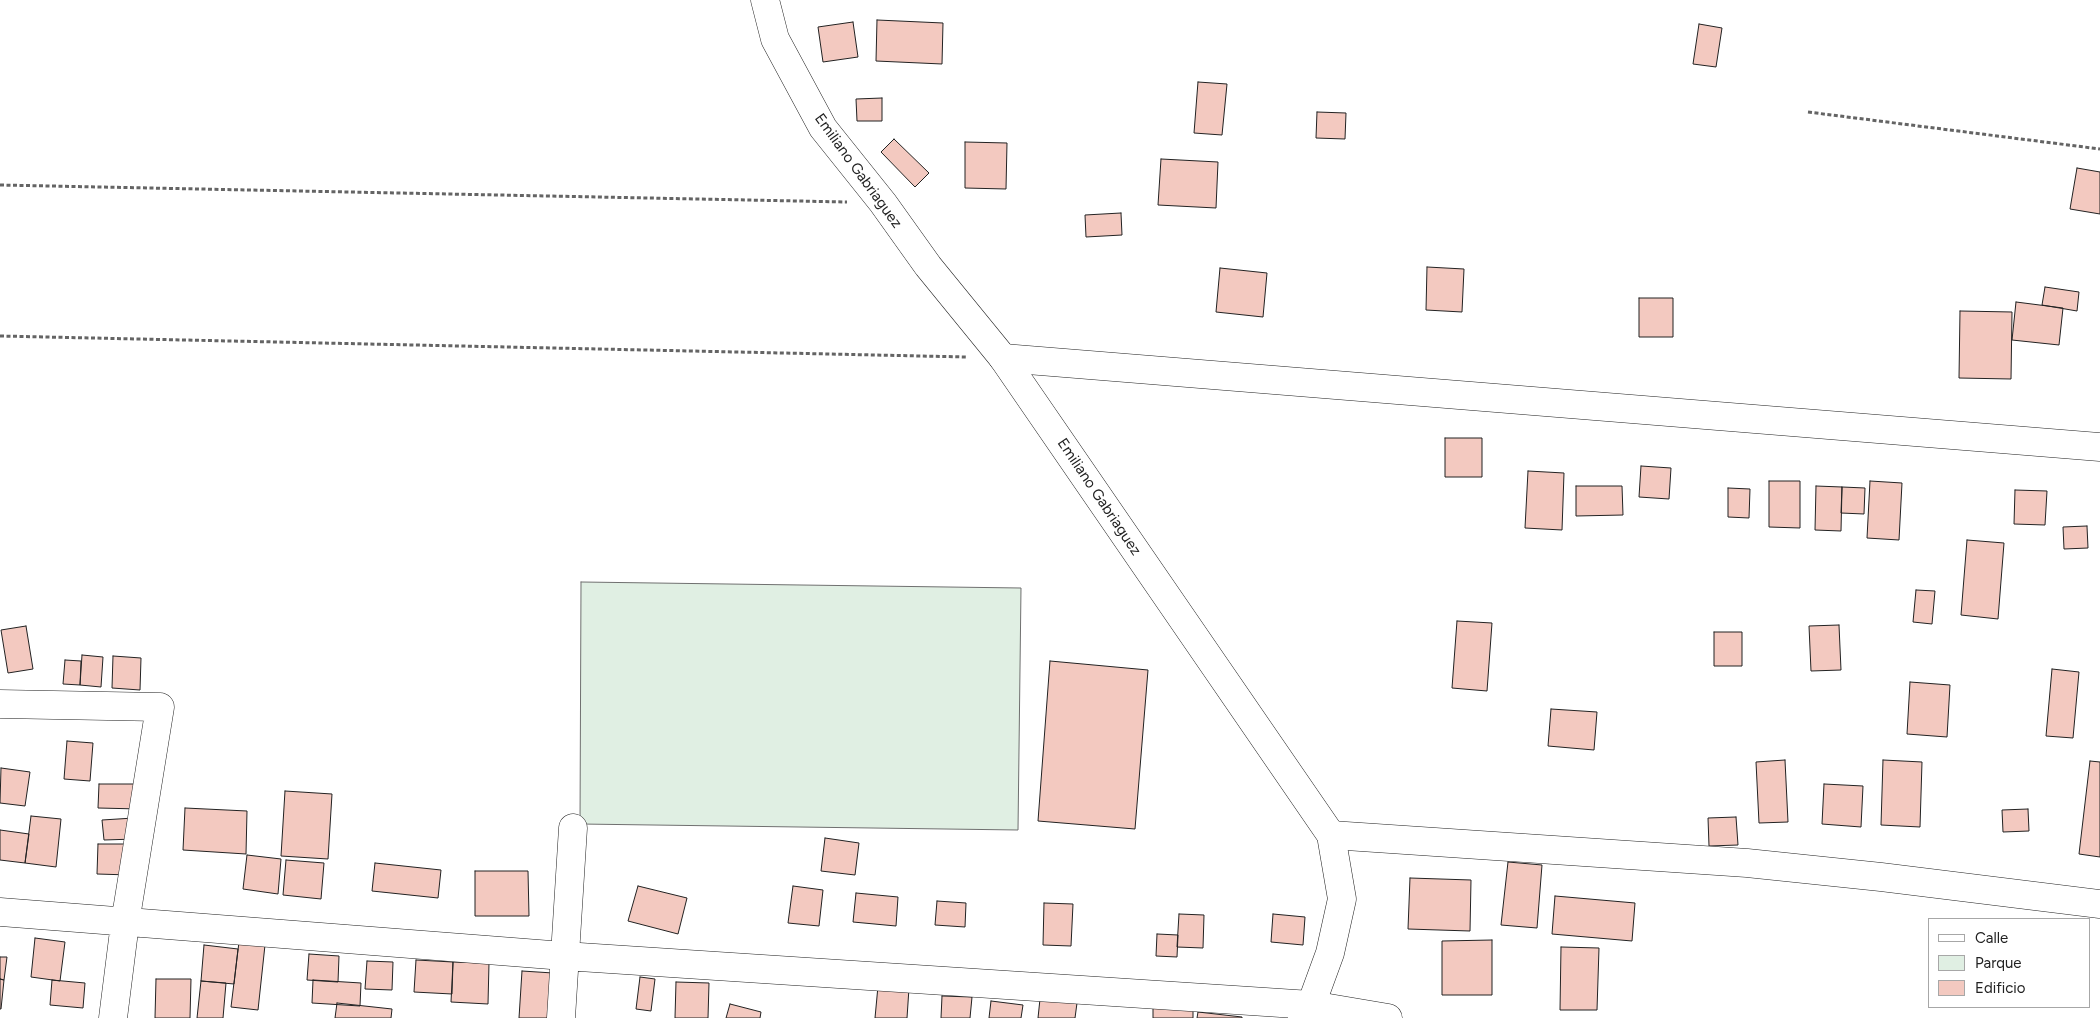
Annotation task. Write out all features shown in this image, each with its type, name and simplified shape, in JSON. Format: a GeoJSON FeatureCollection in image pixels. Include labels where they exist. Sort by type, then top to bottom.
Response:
{"type":"FeatureCollection","features":[{"type":"Feature","properties":{"kind":"street","name":"Emiliano Gabriaguez"},"geometry":{"type":"LineString","coordinates":[[765,0],[775,39],[823,128],[882,203],[928,266],[1003,358],[1331,835],[1342,899],[1330,953],[1306,1012]]}},
{"type":"Feature","properties":{"kind":"street"},"geometry":{"type":"LineString","coordinates":[[1003,358],[2100,447]]}},
{"type":"Feature","properties":{"kind":"street"},"geometry":{"type":"LineString","coordinates":[[0,704],[160,707],[125,923],[113,1018]]}},
{"type":"Feature","properties":{"kind":"street"},"geometry":{"type":"LineString","coordinates":[[560,1018],[573,828]]}},
{"type":"Feature","properties":{"kind":"street"},"geometry":{"type":"LineString","coordinates":[[1331,835],[1747,863],[2100,904]]}},
{"type":"Feature","properties":{"kind":"street"},"geometry":{"type":"LineString","coordinates":[[0,912],[1388,1018]]}},
{"type":"Feature","properties":{"kind":"path"},"geometry":{"type":"LineString","coordinates":[[1808,112],[2100,149]]}},
{"type":"Feature","properties":{"kind":"path"},"geometry":{"type":"LineString","coordinates":[[0,185],[882,203]]}},
{"type":"Feature","properties":{"kind":"path"},"geometry":{"type":"LineString","coordinates":[[0,336],[1003,358]]}},
{"type":"Feature","properties":{"kind":"green space"},"geometry":{"type":"Polygon","coordinates":[[[581,582],[1021,588],[1018,830],[580,824],[581,582]]]}},
{"type":"Feature","properties":{"kind":"building"},"geometry":{"type":"Polygon","coordinates":[[[877,20],[943,23],[942,64],[876,61],[877,20]]]}},
{"type":"Feature","properties":{"kind":"building"},"geometry":{"type":"Polygon","coordinates":[[[853,22],[858,57],[823,62],[818,27],[853,22]]]}},
{"type":"Feature","properties":{"kind":"building"},"geometry":{"type":"Polygon","coordinates":[[[1699,24],[1722,28],[1716,67],[1693,64],[1699,24]]]}},
{"type":"Feature","properties":{"kind":"building"},"geometry":{"type":"Polygon","coordinates":[[[1198,82],[1227,84],[1222,135],[1194,133],[1198,82]]]}},
{"type":"Feature","properties":{"kind":"building"},"geometry":{"type":"Polygon","coordinates":[[[882,98],[882,121],[857,121],[856,99],[882,98]]]}},
{"type":"Feature","properties":{"kind":"building"},"geometry":{"type":"Polygon","coordinates":[[[1317,112],[1346,113],[1345,139],[1316,138],[1317,112]]]}},
{"type":"Feature","properties":{"kind":"building"},"geometry":{"type":"Polygon","coordinates":[[[894,139],[929,173],[915,187],[881,152],[894,139]]]}},
{"type":"Feature","properties":{"kind":"building"},"geometry":{"type":"Polygon","coordinates":[[[965,142],[1007,143],[1006,189],[965,188],[965,142]]]}},
{"type":"Feature","properties":{"kind":"building"},"geometry":{"type":"Polygon","coordinates":[[[1161,159],[1218,162],[1216,208],[1158,205],[1161,159]]]}},
{"type":"Feature","properties":{"kind":"building"},"geometry":{"type":"Polygon","coordinates":[[[2077,168],[2100,172],[2100,214],[2070,209],[2077,168]]]}},
{"type":"Feature","properties":{"kind":"building"},"geometry":{"type":"Polygon","coordinates":[[[1121,213],[1122,235],[1086,237],[1085,215],[1121,213]]]}},
{"type":"Feature","properties":{"kind":"building"},"geometry":{"type":"Polygon","coordinates":[[[1427,267],[1464,269],[1462,312],[1426,310],[1427,267]]]}},
{"type":"Feature","properties":{"kind":"building"},"geometry":{"type":"Polygon","coordinates":[[[1220,268],[1267,273],[1263,317],[1216,312],[1220,268]]]}},
{"type":"Feature","properties":{"kind":"building"},"geometry":{"type":"Polygon","coordinates":[[[2045,287],[2079,292],[2077,311],[2042,305],[2045,287]]]}},
{"type":"Feature","properties":{"kind":"building"},"geometry":{"type":"Polygon","coordinates":[[[1639,298],[1673,298],[1673,337],[1639,337],[1639,298]]]}},
{"type":"Feature","properties":{"kind":"building"},"geometry":{"type":"Polygon","coordinates":[[[2016,302],[2063,308],[2059,345],[2012,340],[2016,302]]]}},
{"type":"Feature","properties":{"kind":"building"},"geometry":{"type":"Polygon","coordinates":[[[1960,311],[2012,312],[2011,379],[1959,378],[1960,311]]]}},
{"type":"Feature","properties":{"kind":"building"},"geometry":{"type":"Polygon","coordinates":[[[1445,438],[1482,438],[1482,477],[1445,477],[1445,438]]]}},
{"type":"Feature","properties":{"kind":"building"},"geometry":{"type":"Polygon","coordinates":[[[1641,466],[1671,468],[1669,499],[1639,497],[1641,466]]]}},
{"type":"Feature","properties":{"kind":"building"},"geometry":{"type":"Polygon","coordinates":[[[1528,471],[1564,473],[1562,530],[1525,528],[1528,471]]]}},
{"type":"Feature","properties":{"kind":"building"},"geometry":{"type":"Polygon","coordinates":[[[1769,481],[1800,481],[1800,528],[1769,527],[1769,481]]]}},
{"type":"Feature","properties":{"kind":"building"},"geometry":{"type":"Polygon","coordinates":[[[1870,481],[1902,483],[1899,540],[1867,538],[1870,481]]]}},
{"type":"Feature","properties":{"kind":"building"},"geometry":{"type":"Polygon","coordinates":[[[1576,486],[1622,486],[1623,515],[1576,516],[1576,486]]]}},
{"type":"Feature","properties":{"kind":"building"},"geometry":{"type":"Polygon","coordinates":[[[1816,486],[1842,487],[1841,531],[1815,530],[1816,486]]]}},
{"type":"Feature","properties":{"kind":"building"},"geometry":{"type":"Polygon","coordinates":[[[1842,487],[1865,488],[1864,514],[1841,513],[1842,487]]]}},
{"type":"Feature","properties":{"kind":"building"},"geometry":{"type":"Polygon","coordinates":[[[1728,488],[1750,489],[1749,518],[1728,517],[1728,488]]]}},
{"type":"Feature","properties":{"kind":"building"},"geometry":{"type":"Polygon","coordinates":[[[2015,490],[2047,491],[2045,525],[2014,524],[2015,490]]]}},
{"type":"Feature","properties":{"kind":"building"},"geometry":{"type":"Polygon","coordinates":[[[2087,526],[2088,548],[2064,549],[2063,527],[2087,526]]]}},
{"type":"Feature","properties":{"kind":"building"},"geometry":{"type":"Polygon","coordinates":[[[1967,540],[2004,543],[1998,619],[1961,615],[1967,540]]]}},
{"type":"Feature","properties":{"kind":"building"},"geometry":{"type":"Polygon","coordinates":[[[1916,590],[1935,591],[1932,624],[1913,622],[1916,590]]]}},
{"type":"Feature","properties":{"kind":"building"},"geometry":{"type":"Polygon","coordinates":[[[1457,621],[1492,623],[1487,691],[1452,688],[1457,621]]]}},
{"type":"Feature","properties":{"kind":"building"},"geometry":{"type":"Polygon","coordinates":[[[1839,625],[1841,670],[1811,671],[1809,626],[1839,625]]]}},
{"type":"Feature","properties":{"kind":"building"},"geometry":{"type":"Polygon","coordinates":[[[26,626],[33,669],[8,673],[1,630],[26,626]]]}},
{"type":"Feature","properties":{"kind":"building"},"geometry":{"type":"Polygon","coordinates":[[[1714,632],[1742,632],[1742,666],[1714,666],[1714,632]]]}},
{"type":"Feature","properties":{"kind":"building"},"geometry":{"type":"Polygon","coordinates":[[[82,655],[103,657],[101,687],[80,685],[82,655]]]}},
{"type":"Feature","properties":{"kind":"building"},"geometry":{"type":"Polygon","coordinates":[[[113,656],[141,658],[140,690],[112,688],[113,656]]]}},
{"type":"Feature","properties":{"kind":"building"},"geometry":{"type":"Polygon","coordinates":[[[65,660],[81,661],[80,685],[63,684],[65,660]]]}},
{"type":"Feature","properties":{"kind":"building"},"geometry":{"type":"Polygon","coordinates":[[[1050,661],[1148,670],[1135,829],[1038,821],[1050,661]]]}},
{"type":"Feature","properties":{"kind":"building"},"geometry":{"type":"Polygon","coordinates":[[[2052,669],[2079,672],[2073,738],[2046,736],[2052,669]]]}},
{"type":"Feature","properties":{"kind":"building"},"geometry":{"type":"Polygon","coordinates":[[[1910,682],[1950,685],[1947,737],[1907,734],[1910,682]]]}},
{"type":"Feature","properties":{"kind":"building"},"geometry":{"type":"Polygon","coordinates":[[[1551,709],[1597,712],[1594,750],[1548,746],[1551,709]]]}},
{"type":"Feature","properties":{"kind":"building"},"geometry":{"type":"Polygon","coordinates":[[[67,741],[93,743],[90,781],[64,779],[67,741]]]}},
{"type":"Feature","properties":{"kind":"building"},"geometry":{"type":"Polygon","coordinates":[[[1785,760],[1788,822],[1759,823],[1756,762],[1785,760]]]}},
{"type":"Feature","properties":{"kind":"building"},"geometry":{"type":"Polygon","coordinates":[[[1883,760],[1922,762],[1920,827],[1881,825],[1883,760]]]}},
{"type":"Feature","properties":{"kind":"building"},"geometry":{"type":"Polygon","coordinates":[[[2090,761],[2100,762],[2100,857],[2079,854],[2090,761]]]}},
{"type":"Feature","properties":{"kind":"building"},"geometry":{"type":"Polygon","coordinates":[[[1,768],[30,772],[25,806],[0,803],[1,768]]]}},
{"type":"Feature","properties":{"kind":"building"},"geometry":{"type":"Polygon","coordinates":[[[99,784],[140,784],[140,809],[98,808],[99,784]]]}},
{"type":"Feature","properties":{"kind":"building"},"geometry":{"type":"Polygon","coordinates":[[[1824,784],[1863,786],[1861,827],[1822,824],[1824,784]]]}},
{"type":"Feature","properties":{"kind":"building"},"geometry":{"type":"Polygon","coordinates":[[[285,791],[332,794],[328,859],[281,856],[285,791]]]}},
{"type":"Feature","properties":{"kind":"building"},"geometry":{"type":"Polygon","coordinates":[[[185,808],[247,811],[246,854],[183,850],[185,808]]]}},
{"type":"Feature","properties":{"kind":"building"},"geometry":{"type":"Polygon","coordinates":[[[2028,809],[2029,831],[2003,832],[2002,810],[2028,809]]]}},
{"type":"Feature","properties":{"kind":"building"},"geometry":{"type":"Polygon","coordinates":[[[31,816],[61,819],[56,867],[25,863],[31,816]]]}},
{"type":"Feature","properties":{"kind":"building"},"geometry":{"type":"Polygon","coordinates":[[[1736,817],[1738,845],[1709,846],[1708,818],[1736,817]]]}},
{"type":"Feature","properties":{"kind":"building"},"geometry":{"type":"Polygon","coordinates":[[[134,818],[135,839],[104,840],[102,820],[134,818]]]}},
{"type":"Feature","properties":{"kind":"building"},"geometry":{"type":"Polygon","coordinates":[[[0,830],[29,834],[25,863],[0,860],[0,830]]]}},
{"type":"Feature","properties":{"kind":"building"},"geometry":{"type":"Polygon","coordinates":[[[825,838],[859,843],[855,875],[821,871],[825,838]]]}},
{"type":"Feature","properties":{"kind":"building"},"geometry":{"type":"Polygon","coordinates":[[[98,844],[131,844],[130,875],[97,874],[98,844]]]}},
{"type":"Feature","properties":{"kind":"building"},"geometry":{"type":"Polygon","coordinates":[[[247,855],[281,859],[278,894],[243,889],[247,855]]]}},
{"type":"Feature","properties":{"kind":"building"},"geometry":{"type":"Polygon","coordinates":[[[286,860],[324,863],[321,899],[283,895],[286,860]]]}},
{"type":"Feature","properties":{"kind":"building"},"geometry":{"type":"Polygon","coordinates":[[[1508,862],[1542,865],[1537,928],[1501,925],[1508,862]]]}},
{"type":"Feature","properties":{"kind":"building"},"geometry":{"type":"Polygon","coordinates":[[[375,863],[441,870],[438,898],[372,891],[375,863]]]}},
{"type":"Feature","properties":{"kind":"building"},"geometry":{"type":"Polygon","coordinates":[[[475,871],[528,871],[529,916],[475,916],[475,871]]]}},
{"type":"Feature","properties":{"kind":"building"},"geometry":{"type":"Polygon","coordinates":[[[1410,878],[1471,880],[1470,931],[1408,929],[1410,878]]]}},
{"type":"Feature","properties":{"kind":"building"},"geometry":{"type":"Polygon","coordinates":[[[638,886],[687,898],[678,934],[628,921],[638,886]]]}},
{"type":"Feature","properties":{"kind":"building"},"geometry":{"type":"Polygon","coordinates":[[[793,886],[823,890],[819,926],[788,923],[793,886]]]}},
{"type":"Feature","properties":{"kind":"building"},"geometry":{"type":"Polygon","coordinates":[[[856,893],[898,897],[896,926],[853,922],[856,893]]]}},
{"type":"Feature","properties":{"kind":"building"},"geometry":{"type":"Polygon","coordinates":[[[1555,896],[1635,903],[1632,941],[1552,934],[1555,896]]]}},
{"type":"Feature","properties":{"kind":"building"},"geometry":{"type":"Polygon","coordinates":[[[937,901],[966,903],[965,927],[935,925],[937,901]]]}},
{"type":"Feature","properties":{"kind":"building"},"geometry":{"type":"Polygon","coordinates":[[[1044,903],[1073,904],[1071,946],[1043,945],[1044,903]]]}},
{"type":"Feature","properties":{"kind":"building"},"geometry":{"type":"Polygon","coordinates":[[[1179,914],[1204,915],[1203,948],[1177,947],[1179,914]]]}},
{"type":"Feature","properties":{"kind":"building"},"geometry":{"type":"Polygon","coordinates":[[[1273,914],[1305,917],[1303,945],[1271,942],[1273,914]]]}},
{"type":"Feature","properties":{"kind":"building"},"geometry":{"type":"Polygon","coordinates":[[[1157,934],[1178,935],[1177,957],[1156,956],[1157,934]]]}},
{"type":"Feature","properties":{"kind":"building"},"geometry":{"type":"Polygon","coordinates":[[[35,938],[65,942],[60,981],[31,977],[35,938]]]}},
{"type":"Feature","properties":{"kind":"building"},"geometry":{"type":"Polygon","coordinates":[[[1492,940],[1492,995],[1442,995],[1442,941],[1492,940]]]}},
{"type":"Feature","properties":{"kind":"building"},"geometry":{"type":"Polygon","coordinates":[[[239,942],[265,945],[258,1010],[231,1007],[239,942]]]}},
{"type":"Feature","properties":{"kind":"building"},"geometry":{"type":"Polygon","coordinates":[[[204,945],[238,949],[234,984],[201,981],[204,945]]]}},
{"type":"Feature","properties":{"kind":"building"},"geometry":{"type":"Polygon","coordinates":[[[1561,947],[1599,948],[1597,1010],[1560,1010],[1561,947]]]}},
{"type":"Feature","properties":{"kind":"building"},"geometry":{"type":"Polygon","coordinates":[[[309,954],[339,956],[338,982],[307,980],[309,954]]]}},
{"type":"Feature","properties":{"kind":"building"},"geometry":{"type":"Polygon","coordinates":[[[0,957],[7,957],[4,980],[0,979],[0,957]]]}},
{"type":"Feature","properties":{"kind":"building"},"geometry":{"type":"Polygon","coordinates":[[[416,960],[453,962],[452,994],[414,992],[416,960]]]}},
{"type":"Feature","properties":{"kind":"building"},"geometry":{"type":"Polygon","coordinates":[[[367,961],[393,962],[392,990],[365,989],[367,961]]]}},
{"type":"Feature","properties":{"kind":"building"},"geometry":{"type":"Polygon","coordinates":[[[453,962],[489,963],[488,1004],[451,1002],[453,962]]]}},
{"type":"Feature","properties":{"kind":"building"},"geometry":{"type":"Polygon","coordinates":[[[522,971],[553,973],[550,1018],[519,1018],[522,971]]]}},
{"type":"Feature","properties":{"kind":"building"},"geometry":{"type":"Polygon","coordinates":[[[640,977],[655,979],[651,1011],[636,1009],[640,977]]]}},
{"type":"Feature","properties":{"kind":"building"},"geometry":{"type":"Polygon","coordinates":[[[0,979],[4,980],[1,1009],[0,1009],[0,979]]]}},
{"type":"Feature","properties":{"kind":"building"},"geometry":{"type":"Polygon","coordinates":[[[156,979],[191,979],[190,1018],[155,1018],[156,979]]]}},
{"type":"Feature","properties":{"kind":"building"},"geometry":{"type":"Polygon","coordinates":[[[52,980],[85,983],[83,1008],[50,1005],[52,980]]]}},
{"type":"Feature","properties":{"kind":"building"},"geometry":{"type":"Polygon","coordinates":[[[313,980],[361,983],[360,1006],[312,1003],[313,980]]]}},
{"type":"Feature","properties":{"kind":"building"},"geometry":{"type":"Polygon","coordinates":[[[201,981],[226,983],[223,1018],[197,1018],[201,981]]]}},
{"type":"Feature","properties":{"kind":"building"},"geometry":{"type":"Polygon","coordinates":[[[676,982],[709,983],[708,1018],[675,1018],[676,982]]]}},
{"type":"Feature","properties":{"kind":"building"},"geometry":{"type":"Polygon","coordinates":[[[878,986],[909,988],[907,1018],[875,1018],[878,986]]]}},
{"type":"Feature","properties":{"kind":"building"},"geometry":{"type":"Polygon","coordinates":[[[942,996],[972,997],[970,1018],[941,1018],[942,996]]]}},
{"type":"Feature","properties":{"kind":"building"},"geometry":{"type":"Polygon","coordinates":[[[1040,999],[1077,1003],[1075,1018],[1038,1018],[1040,999]]]}},
{"type":"Feature","properties":{"kind":"building"},"geometry":{"type":"Polygon","coordinates":[[[991,1001],[1023,1005],[1021,1018],[989,1018],[991,1001]]]}},
{"type":"Feature","properties":{"kind":"building"},"geometry":{"type":"Polygon","coordinates":[[[337,1003],[392,1009],[391,1018],[335,1018],[337,1003]]]}},
{"type":"Feature","properties":{"kind":"building"},"geometry":{"type":"Polygon","coordinates":[[[730,1004],[761,1012],[760,1018],[726,1018],[730,1004]]]}},
{"type":"Feature","properties":{"kind":"building"},"geometry":{"type":"Polygon","coordinates":[[[1153,1007],[1193,1007],[1193,1018],[1153,1018],[1153,1007]]]}},
{"type":"Feature","properties":{"kind":"building"},"geometry":{"type":"Polygon","coordinates":[[[1198,1012],[1242,1017],[1242,1018],[1197,1018],[1198,1012]]]}}]}
